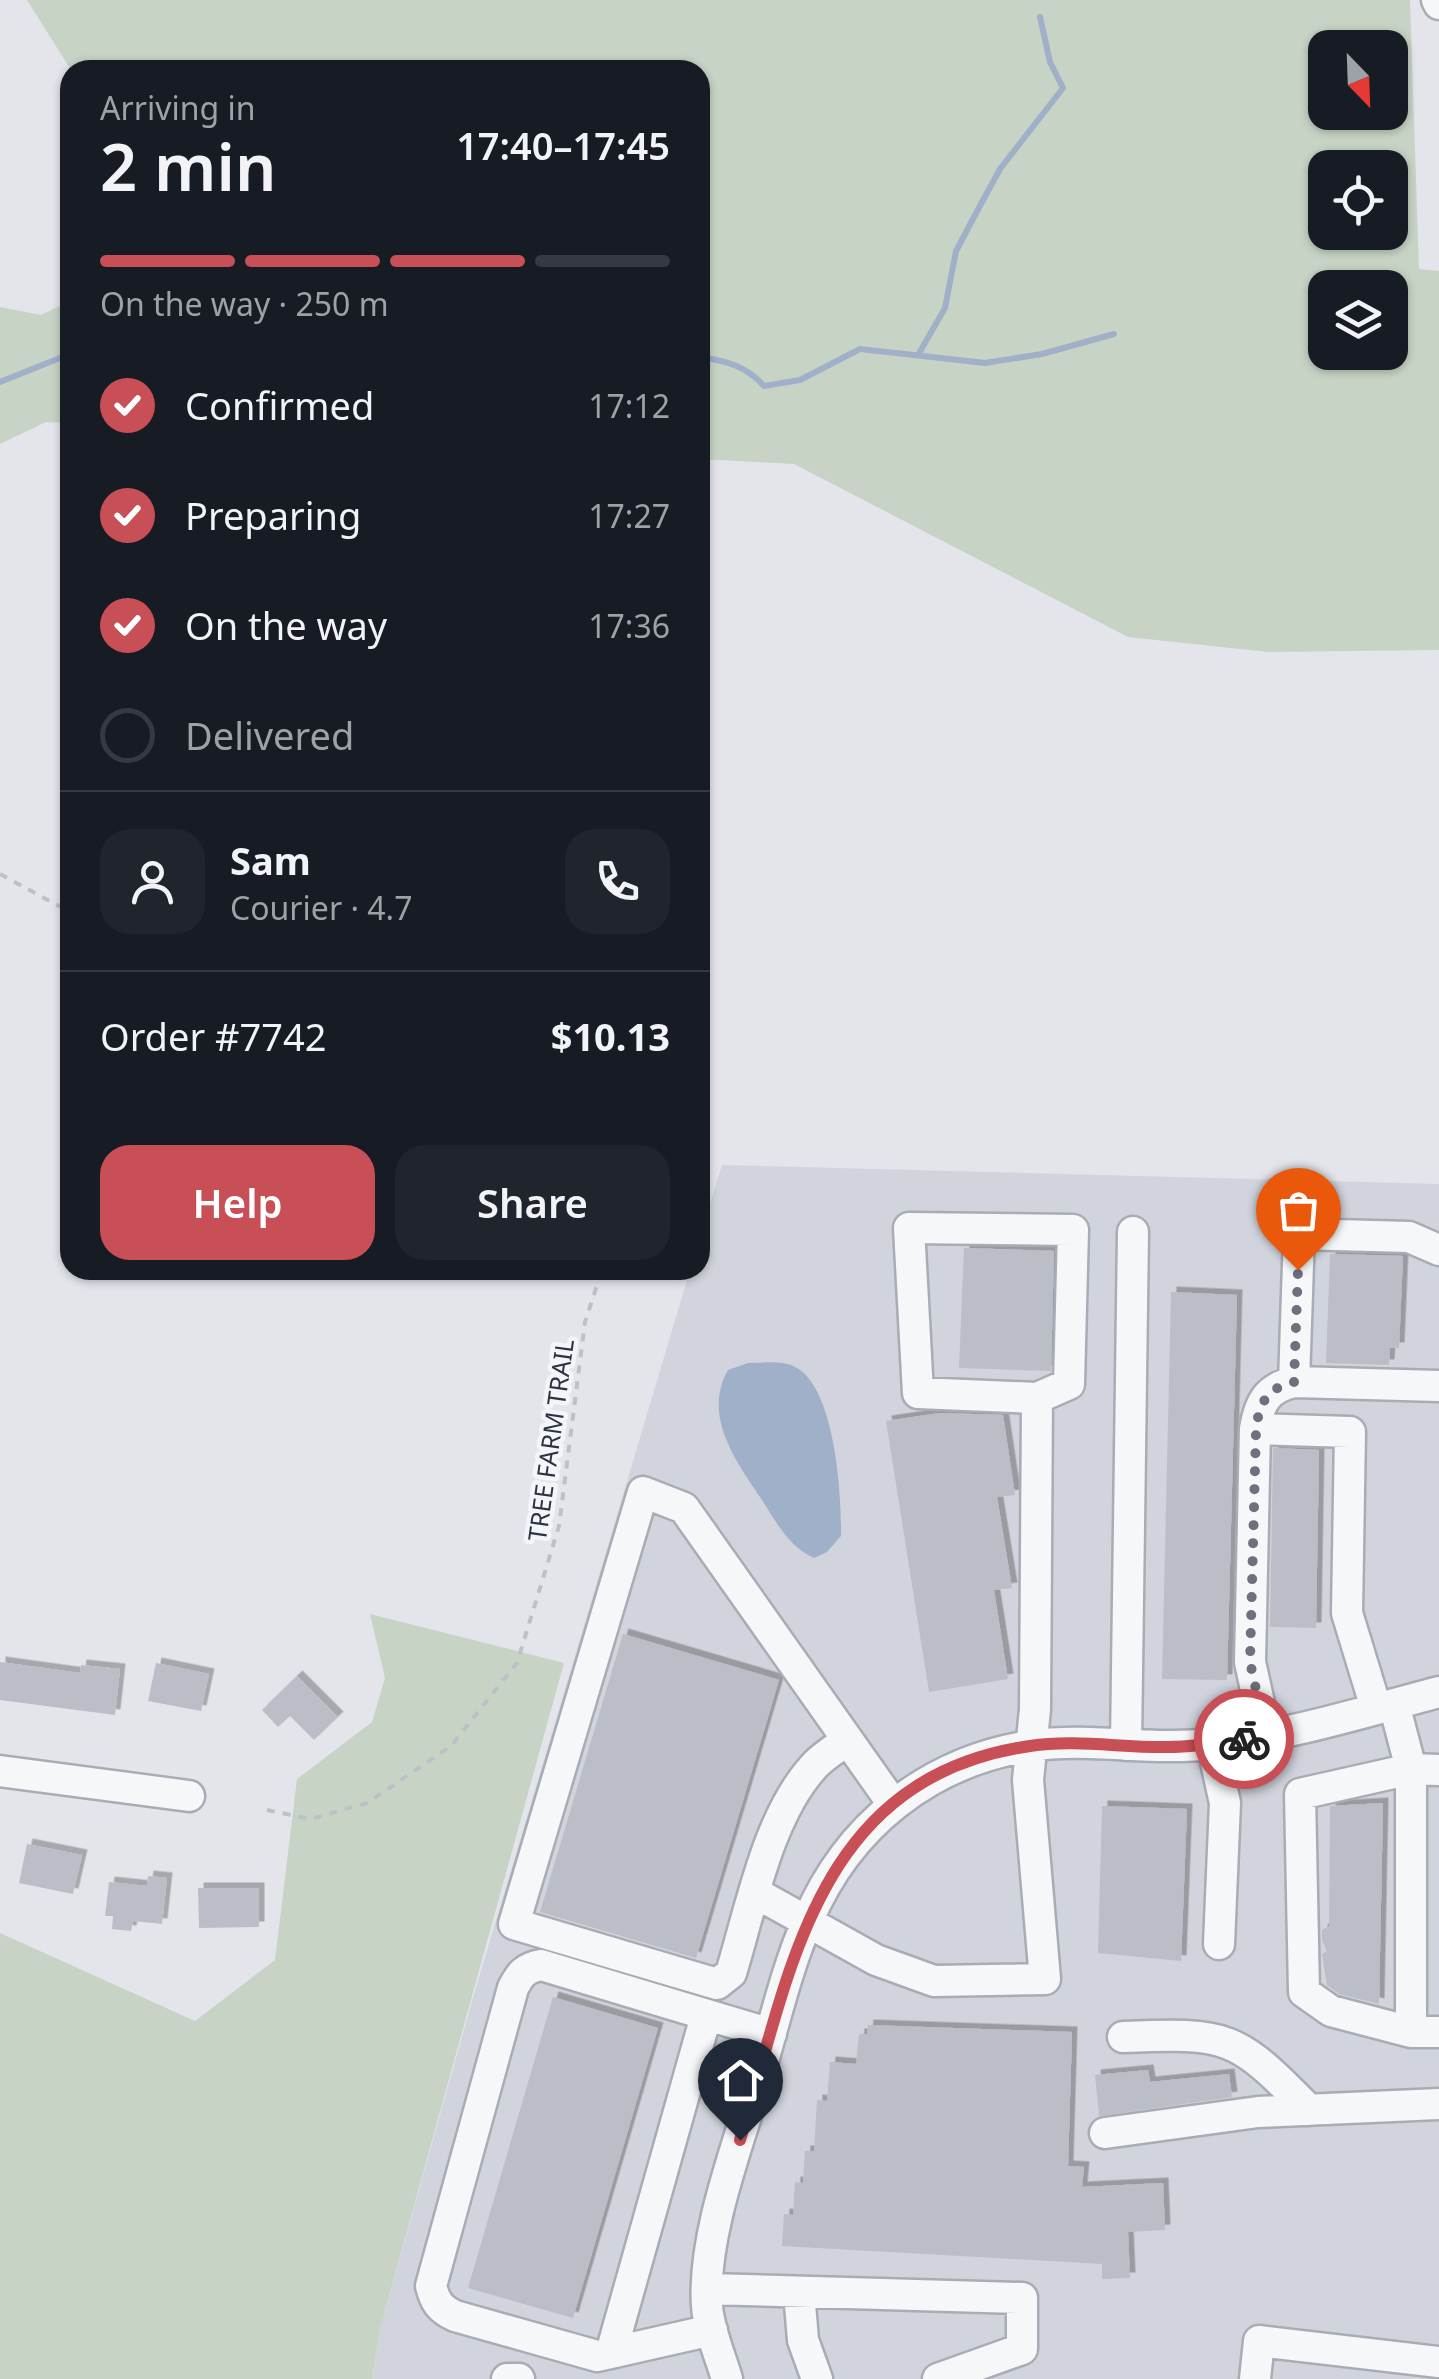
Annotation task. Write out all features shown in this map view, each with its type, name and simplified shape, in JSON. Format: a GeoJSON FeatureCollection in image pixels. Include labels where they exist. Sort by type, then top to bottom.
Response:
{"type":"FeatureCollection","features":[{"type":"Feature","properties":{"kind":"street"},"geometry":{"type":"LineString","coordinates":[[909,1228],[1073,1230],[1069,1384],[1037,1398],[918,1393],[909,1228]]}},
{"type":"Feature","properties":{"kind":"street"},"geometry":{"type":"LineString","coordinates":[[1126,1745],[1133,1232]]}},
{"type":"Feature","properties":{"kind":"street"},"geometry":{"type":"LineString","coordinates":[[1294,1382],[1299,1234],[1409,1237],[1439,1250]]}},
{"type":"Feature","properties":{"kind":"street"},"geometry":{"type":"LineString","coordinates":[[1266,1735],[1250,1662],[1256,1430],[1264,1398],[1277,1386],[1294,1382],[1439,1386]]}},
{"type":"Feature","properties":{"kind":"street"},"geometry":{"type":"LineString","coordinates":[[756,1893],[876,1960],[934,1981],[1046,1979],[1028,1780],[1035,1709],[1037,1398]]}},
{"type":"Feature","properties":{"kind":"street"},"geometry":{"type":"LineString","coordinates":[[1256,1430],[1350,1432],[1348,1613],[1385,1706],[1425,1769],[1425,2032],[1330,2011],[1304,1992],[1300,1794],[1425,1769]]}},
{"type":"Feature","properties":{"kind":"street"},"geometry":{"type":"LineString","coordinates":[[847,1740],[818,1761],[776,1828],[731,1973],[716,1984],[514,1924],[644,1492],[684,1508],[893,1804]]}},
{"type":"Feature","properties":{"kind":"street"},"geometry":{"type":"LineString","coordinates":[[724,2378],[712,2330],[708,2289],[718,2211],[808,1920],[831,1873],[867,1827],[893,1804],[957,1766],[1030,1746],[1212,1744],[1266,1735],[1439,1692]]}},
{"type":"Feature","properties":{"kind":"street"},"geometry":{"type":"LineString","coordinates":[[1212,1744],[1225,1802],[1219,1944]]}},
{"type":"Feature","properties":{"kind":"street"},"geometry":{"type":"LineString","coordinates":[[0,1771],[190,1796]]}},
{"type":"Feature","properties":{"kind":"street"},"geometry":{"type":"LineString","coordinates":[[712,2330],[597,2356],[455,2316],[434,2300],[430,2286],[513,1988],[528,1967],[541,1964],[771,2034]]}},
{"type":"Feature","properties":{"kind":"street"},"geometry":{"type":"LineString","coordinates":[[611,2353],[706,2016]]}},
{"type":"Feature","properties":{"kind":"street"},"geometry":{"type":"LineString","coordinates":[[1123,2037],[1198,2034],[1234,2043],[1262,2062],[1309,2110]]}},
{"type":"Feature","properties":{"kind":"street"},"geometry":{"type":"LineString","coordinates":[[1105,2133],[1258,2112],[1439,2104]]}},
{"type":"Feature","properties":{"kind":"street"},"geometry":{"type":"LineString","coordinates":[[708,2289],[1022,2298],[1022,2349],[938,2379]]}},
{"type":"Feature","properties":{"kind":"street"},"geometry":{"type":"LineString","coordinates":[[799,2292],[802,2340],[817,2379]]}},
{"type":"Feature","properties":{"kind":"street"},"geometry":{"type":"LineString","coordinates":[[1255,2379],[1258,2341],[1439,2362]]}},
{"type":"Feature","properties":{"kind":"street"},"geometry":{"type":"LineString","coordinates":[[507,2379],[520,2379]]}},
{"type":"Feature","properties":{"kind":"path"},"geometry":{"type":"LineString","coordinates":[[0,874],[60,907]]}},
{"type":"Feature","properties":{"kind":"path","name":"TREE FARM TRAIL"},"geometry":{"type":"LineString","coordinates":[[267,1810],[311,1819],[366,1804],[451,1746],[517,1663],[559,1526],[585,1322],[599,1280]]}},
{"type":"Feature","properties":{"kind":"shaded area"},"geometry":{"type":"Polygon","coordinates":[[[722,1165],[1439,1184],[1439,2379],[372,2379],[380,2329],[472,2001],[687,1280],[710,1280],[710,1204],[722,1165]]]}},
{"type":"Feature","properties":{"kind":"green space"},"geometry":{"type":"Polygon","coordinates":[[[27,0],[1410,0],[1419,269],[1439,271],[1439,650],[1268,652],[1128,637],[794,464],[710,460],[710,60],[65,60],[27,0]]]}},
{"type":"Feature","properties":{"kind":"green space"},"geometry":{"type":"Polygon","coordinates":[[[60,306],[60,423],[46,422],[0,444],[0,307],[41,315],[60,306]]]}},
{"type":"Feature","properties":{"kind":"green space"},"geometry":{"type":"Polygon","coordinates":[[[370,1614],[564,1663],[380,2329],[372,2379],[0,2379],[0,1933],[195,2021],[275,1960],[297,1779],[372,1722],[385,1678],[370,1614]]]}},
{"type":"Feature","properties":{"kind":"water"},"geometry":{"type":"Polygon","coordinates":[[[748,1363],[795,1367],[809,1378],[827,1418],[840,1495],[841,1536],[827,1552],[814,1558],[784,1533],[742,1470],[720,1421],[721,1387],[728,1370],[748,1363]]]}},
{"type":"Feature","properties":{"kind":"building"},"geometry":{"type":"Polygon","coordinates":[[[964,1248],[1054,1251],[1051,1371],[959,1368],[964,1248]]]}},
{"type":"Feature","properties":{"kind":"building"},"geometry":{"type":"Polygon","coordinates":[[[1330,1254],[1403,1256],[1399,1348],[1390,1348],[1389,1365],[1326,1363],[1330,1254]]]}},
{"type":"Feature","properties":{"kind":"building"},"geometry":{"type":"Polygon","coordinates":[[[1171,1292],[1237,1295],[1227,1680],[1162,1679],[1171,1292]]]}},
{"type":"Feature","properties":{"kind":"building"},"geometry":{"type":"Polygon","coordinates":[[[940,1413],[1003,1415],[1015,1495],[997,1497],[1012,1588],[994,1590],[1008,1679],[929,1692],[886,1421],[940,1413]]]}},
{"type":"Feature","properties":{"kind":"building"},"geometry":{"type":"Polygon","coordinates":[[[1273,1448],[1319,1450],[1316,1628],[1270,1627],[1273,1448]]]}},
{"type":"Feature","properties":{"kind":"building"},"geometry":{"type":"Polygon","coordinates":[[[623,1634],[779,1680],[696,1958],[540,1912],[623,1634]]]}},
{"type":"Feature","properties":{"kind":"building"},"geometry":{"type":"Polygon","coordinates":[[[0,1662],[80,1673],[81,1665],[120,1669],[115,1715],[0,1700],[0,1662]]]}},
{"type":"Feature","properties":{"kind":"building"},"geometry":{"type":"Polygon","coordinates":[[[156,1663],[209,1674],[201,1711],[148,1701],[156,1663]]]}},
{"type":"Feature","properties":{"kind":"building"},"geometry":{"type":"Polygon","coordinates":[[[297,1676],[338,1717],[314,1740],[290,1716],[278,1727],[262,1710],[297,1676]]]}},
{"type":"Feature","properties":{"kind":"building"},"geometry":{"type":"Polygon","coordinates":[[[1383,1803],[1379,2004],[1339,1994],[1327,1985],[1322,1954],[1327,1951],[1322,1930],[1329,1926],[1330,1806],[1383,1803]]]}},
{"type":"Feature","properties":{"kind":"building"},"geometry":{"type":"Polygon","coordinates":[[[1102,1806],[1187,1809],[1181,1961],[1098,1953],[1102,1806]]]}},
{"type":"Feature","properties":{"kind":"building"},"geometry":{"type":"Polygon","coordinates":[[[27,1844],[82,1855],[73,1894],[19,1883],[27,1844]]]}},
{"type":"Feature","properties":{"kind":"building"},"geometry":{"type":"Polygon","coordinates":[[[148,1876],[167,1878],[162,1924],[133,1921],[131,1931],[112,1929],[113,1916],[105,1916],[109,1882],[147,1886],[148,1876]]]}},
{"type":"Feature","properties":{"kind":"building"},"geometry":{"type":"Polygon","coordinates":[[[198,1888],[259,1888],[259,1927],[199,1928],[198,1888]]]}},
{"type":"Feature","properties":{"kind":"building"},"geometry":{"type":"Polygon","coordinates":[[[553,1997],[658,2028],[573,2318],[468,2288],[553,1997]]]}},
{"type":"Feature","properties":{"kind":"building"},"geometry":{"type":"Polygon","coordinates":[[[868,2025],[1072,2032],[1068,2166],[1084,2167],[1082,2187],[1163,2183],[1165,2230],[1128,2232],[1130,2278],[1102,2279],[1102,2264],[782,2246],[784,2214],[793,2215],[795,2182],[803,2183],[805,2151],[814,2151],[817,2100],[827,2101],[830,2062],[856,2064],[859,2034],[867,2034],[868,2025]]]}},
{"type":"Feature","properties":{"kind":"building"},"geometry":{"type":"Polygon","coordinates":[[[1148,2070],[1150,2082],[1229,2074],[1232,2097],[1099,2116],[1095,2075],[1148,2070]]]}},
{"type":"Feature","properties":{"kind":"waterway"},"geometry":{"type":"LineString","coordinates":[[918,355],[945,308],[956,251],[982,202],[1000,169],[1063,88],[1050,62],[1040,17]]}},
{"type":"Feature","properties":{"kind":"waterway"},"geometry":{"type":"LineString","coordinates":[[710,359],[735,366],[764,386],[800,380],[860,349],[985,363],[1042,354],[1114,334]]}},
{"type":"Feature","properties":{"kind":"waterway"},"geometry":{"type":"LineString","coordinates":[[0,382],[60,358]]}},
{"type":"Feature","properties":{"kind":"way so far"},"geometry":{"type":"LineString","coordinates":[[1244,1739],[1266,1735],[1250,1662],[1258,1411],[1264,1398],[1277,1386],[1294,1382],[1298,1270]]}},
{"type":"Feature","properties":{"kind":"route"},"geometry":{"type":"LineString","coordinates":[[740,2140],[808,1920],[831,1873],[867,1827],[893,1804],[957,1766],[1030,1746],[1168,1747],[1244,1739]]}}]}
